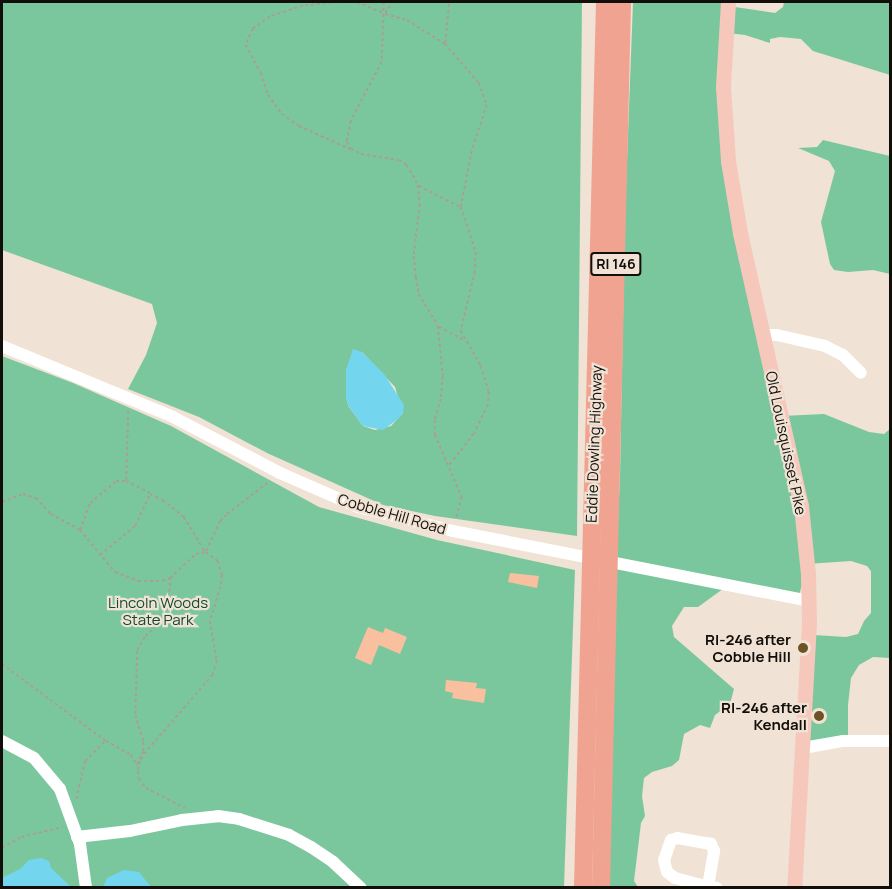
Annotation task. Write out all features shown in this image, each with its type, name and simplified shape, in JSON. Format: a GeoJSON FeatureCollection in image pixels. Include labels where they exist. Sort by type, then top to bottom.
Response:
{"type":"FeatureCollection","features":[{"type":"Feature","properties":{"kind":"highway","name":"Eddie Dowling Highway"},"geometry":{"type":"LineString","coordinates":[[600,525],[605,2]]}},
{"type":"Feature","properties":{"kind":"highway","name":"Eddie Dowling Highway"},"geometry":{"type":"LineString","coordinates":[[583,888],[622,2]]}},
{"type":"Feature","properties":{"kind":"highway","name":"Eddie Dowling Highway"},"geometry":{"type":"LineString","coordinates":[[598,588],[601,888]]}},
{"type":"Feature","properties":{"kind":"main road","name":"Old Louisquisset Pike"},"geometry":{"type":"LineString","coordinates":[[728,2],[723,87],[728,161],[740,233],[801,506],[810,601],[794,888]]}},
{"type":"Feature","properties":{"kind":"street"},"geometry":{"type":"LineString","coordinates":[[763,335],[777,335],[825,346],[843,356],[861,373]]}},
{"type":"Feature","properties":{"kind":"street","name":"Cobble Hill Road"},"geometry":{"type":"LineString","coordinates":[[2,346],[129,397],[173,417],[280,473],[358,507],[453,531],[810,601]]}},
{"type":"Feature","properties":{"kind":"street"},"geometry":{"type":"LineString","coordinates":[[2,741],[34,758],[60,789],[77,837],[86,888]]}},
{"type":"Feature","properties":{"kind":"street"},"geometry":{"type":"LineString","coordinates":[[803,748],[836,742],[891,741]]}},
{"type":"Feature","properties":{"kind":"street"},"geometry":{"type":"LineString","coordinates":[[77,837],[130,831],[182,820],[218,816],[260,824],[311,847],[333,862],[362,888]]}},
{"type":"Feature","properties":{"kind":"street"},"geometry":{"type":"LineString","coordinates":[[678,838],[711,844],[714,851],[713,887],[675,878],[667,872],[664,860],[671,840],[678,838]]}},
{"type":"Feature","properties":{"kind":"street"},"geometry":{"type":"LineString","coordinates":[[311,847],[349,888]]}},
{"type":"Feature","properties":{"kind":"path"},"geometry":{"type":"LineString","coordinates":[[344,2],[303,6],[270,17],[253,29],[246,45],[261,73],[268,95],[282,114],[299,126],[361,154],[399,160],[407,165],[418,185],[420,204],[414,256],[416,276],[419,294],[438,326],[444,376],[435,420],[435,435],[462,497],[453,531]]}},
{"type":"Feature","properties":{"kind":"path"},"geometry":{"type":"LineString","coordinates":[[357,2],[385,14],[407,20],[445,44],[479,83],[487,105],[472,151],[461,207],[476,252],[475,272],[461,321],[461,331],[481,366],[489,392],[488,405],[474,434],[449,466]]}},
{"type":"Feature","properties":{"kind":"path"},"geometry":{"type":"LineString","coordinates":[[351,149],[347,142],[347,131],[382,62],[384,2]]}},
{"type":"Feature","properties":{"kind":"path"},"geometry":{"type":"LineString","coordinates":[[385,14],[393,2]]}},
{"type":"Feature","properties":{"kind":"path"},"geometry":{"type":"LineString","coordinates":[[445,44],[449,2]]}},
{"type":"Feature","properties":{"kind":"path"},"geometry":{"type":"LineString","coordinates":[[418,185],[461,207]]}},
{"type":"Feature","properties":{"kind":"path"},"geometry":{"type":"LineString","coordinates":[[438,326],[467,341]]}},
{"type":"Feature","properties":{"kind":"path"},"geometry":{"type":"LineString","coordinates":[[126,481],[129,397]]}},
{"type":"Feature","properties":{"kind":"path"},"geometry":{"type":"LineString","coordinates":[[206,552],[220,521],[227,513],[280,473]]}},
{"type":"Feature","properties":{"kind":"path"},"geometry":{"type":"LineString","coordinates":[[80,530],[87,509],[95,497],[116,481],[126,481],[163,500],[184,517],[206,552],[218,561],[222,575],[221,587],[210,621],[217,660],[213,675],[146,752],[140,761],[138,771]]}},
{"type":"Feature","properties":{"kind":"path"},"geometry":{"type":"LineString","coordinates":[[100,556],[135,526],[150,494]]}},
{"type":"Feature","properties":{"kind":"path"},"geometry":{"type":"LineString","coordinates":[[2,502],[16,495],[28,495],[51,514],[80,530],[115,572],[138,581],[162,581],[170,578],[196,554],[206,552]]}},
{"type":"Feature","properties":{"kind":"path"},"geometry":{"type":"LineString","coordinates":[[137,765],[143,751],[143,741],[135,714],[137,650],[145,636],[167,616],[170,578]]}},
{"type":"Feature","properties":{"kind":"path"},"geometry":{"type":"LineString","coordinates":[[2,663],[106,741],[132,755],[137,765],[139,778],[156,794],[186,808]]}},
{"type":"Feature","properties":{"kind":"path"},"geometry":{"type":"LineString","coordinates":[[75,804],[85,761],[106,741]]}},
{"type":"Feature","properties":{"kind":"path"},"geometry":{"type":"LineString","coordinates":[[2,848],[21,837],[71,825]]}},
{"type":"Feature","properties":{"kind":"green space"},"geometry":{"type":"Polygon","coordinates":[[[2,2],[582,2],[577,536],[435,516],[383,505],[267,453],[199,417],[128,389],[146,355],[157,323],[152,304],[2,250],[2,2]],[[362,352],[346,370],[346,398],[349,407],[363,426],[375,430],[391,426],[403,413],[395,387],[362,352]]]}},
{"type":"Feature","properties":{"kind":"green space"},"geometry":{"type":"Polygon","coordinates":[[[633,2],[728,2],[728,6],[775,13],[783,7],[784,2],[890,2],[890,75],[813,51],[801,39],[780,37],[770,39],[770,43],[745,35],[728,33],[726,142],[782,416],[824,414],[869,432],[884,434],[890,429],[890,658],[873,657],[859,665],[851,678],[848,740],[806,741],[814,635],[846,637],[858,634],[871,613],[871,571],[867,566],[851,561],[807,564],[799,596],[727,586],[698,607],[684,607],[672,626],[674,637],[734,689],[730,704],[715,715],[710,728],[700,725],[684,734],[679,760],[672,766],[652,772],[644,778],[642,796],[645,816],[641,823],[634,881],[638,887],[601,888],[620,477],[625,214],[633,2]]]}},
{"type":"Feature","properties":{"kind":"green space"},"geometry":{"type":"Polygon","coordinates":[[[823,140],[890,156],[890,274],[873,270],[848,272],[834,270],[830,264],[821,222],[835,171],[829,161],[798,148],[817,147],[823,140]]]}},
{"type":"Feature","properties":{"kind":"green space","name":"Lincoln Woods State Park"},"geometry":{"type":"Polygon","coordinates":[[[2,356],[73,383],[171,426],[319,507],[437,540],[575,570],[564,887],[2,887],[2,356]]]}},
{"type":"Feature","properties":{"kind":"water"},"geometry":{"type":"Polygon","coordinates":[[[353,349],[362,352],[384,374],[404,405],[403,413],[398,419],[383,430],[363,426],[349,407],[346,398],[346,370],[353,349]]]}},
{"type":"Feature","properties":{"kind":"water"},"geometry":{"type":"Polygon","coordinates":[[[41,858],[49,861],[51,868],[71,887],[2,887],[2,878],[20,869],[29,860],[41,858]]]}},
{"type":"Feature","properties":{"kind":"water"},"geometry":{"type":"Polygon","coordinates":[[[124,870],[139,872],[151,887],[103,887],[107,878],[124,870]]]}},
{"type":"Feature","properties":{"kind":"building"},"geometry":{"type":"Polygon","coordinates":[[[510,573],[539,576],[537,588],[508,582],[510,573]]]}},
{"type":"Feature","properties":{"kind":"building"},"geometry":{"type":"Polygon","coordinates":[[[368,627],[383,633],[385,628],[407,637],[400,654],[379,645],[371,665],[355,658],[368,627]]]}},
{"type":"Feature","properties":{"kind":"building"},"geometry":{"type":"Polygon","coordinates":[[[446,680],[477,683],[476,688],[486,689],[484,703],[452,698],[453,693],[445,691],[446,680]]]}},
{"type":"Feature","properties":{"kind":"place","name":"RI-246 after Cobble Hill"},"geometry":{"type":"Point","coordinates":[803,648]}},
{"type":"Feature","properties":{"kind":"place","name":"RI-246 after Kendall"},"geometry":{"type":"Point","coordinates":[819,716]}}]}
